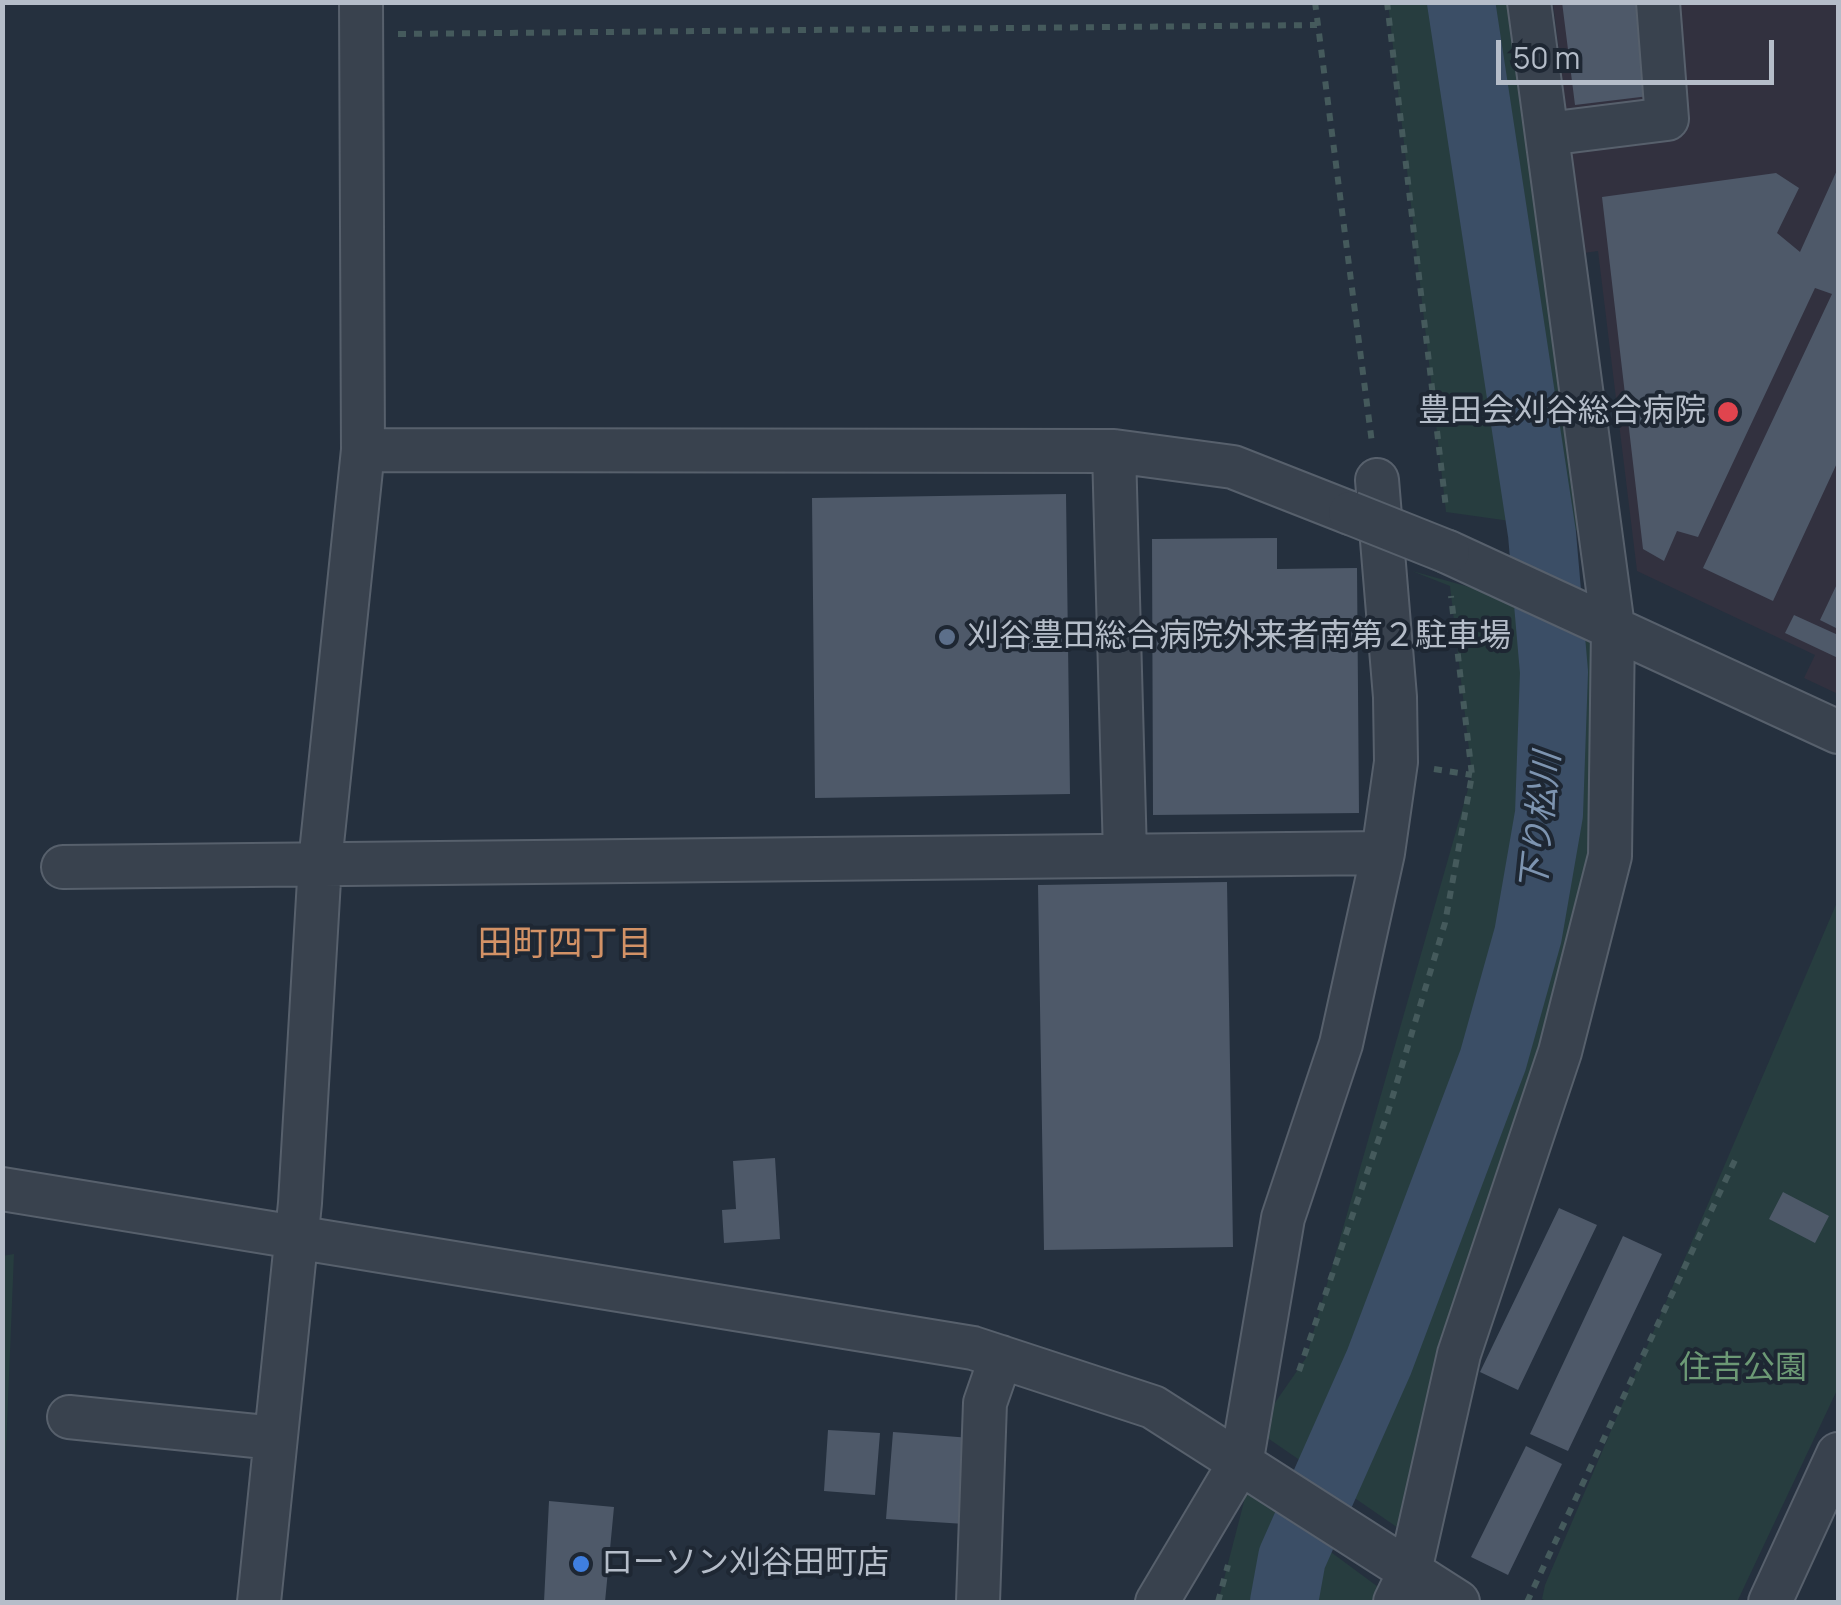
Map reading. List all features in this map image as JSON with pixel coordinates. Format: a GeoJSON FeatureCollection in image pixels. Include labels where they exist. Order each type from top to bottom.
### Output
{"type":"FeatureCollection","features":[{"type":"Feature","properties":{"kind":"street"},"geometry":{"type":"LineString","coordinates":[[1403,1587],[1460,1354],[1560,1052],[1610,856],[1602,621],[1548,134],[1529,2]]}},
{"type":"Feature","properties":{"kind":"street"},"geometry":{"type":"LineString","coordinates":[[1548,134],[1667,119],[1658,2]]}},
{"type":"Feature","properties":{"kind":"street"},"geometry":{"type":"LineString","coordinates":[[260,1602],[293,1237],[300,1203],[320,863],[363,450],[361,18]]}},
{"type":"Feature","properties":{"kind":"street"},"geometry":{"type":"LineString","coordinates":[[363,450],[1114,451],[1232,468],[1448,552],[1838,732]]}},
{"type":"Feature","properties":{"kind":"street"},"geometry":{"type":"LineString","coordinates":[[1114,451],[1124,855]]}},
{"type":"Feature","properties":{"kind":"street"},"geometry":{"type":"LineString","coordinates":[[1158,1602],[1247,1464],[1284,1218],[1341,1044],[1383,852],[1396,762],[1395,697],[1377,480]]}},
{"type":"Feature","properties":{"kind":"street"},"geometry":{"type":"LineString","coordinates":[[63,867],[1383,852]]}},
{"type":"Feature","properties":{"kind":"street"},"geometry":{"type":"LineString","coordinates":[[2,1189],[954,1345],[1001,1356],[1153,1406],[1247,1464],[1403,1587],[1458,1602]]}},
{"type":"Feature","properties":{"kind":"street"},"geometry":{"type":"LineString","coordinates":[[978,1602],[985,1403],[1001,1356]]}},
{"type":"Feature","properties":{"kind":"street"},"geometry":{"type":"LineString","coordinates":[[69,1417],[275,1438]]}},
{"type":"Feature","properties":{"kind":"street"},"geometry":{"type":"LineString","coordinates":[[1770,1602],[1838,1454]]}},
{"type":"Feature","properties":{"kind":"path"},"geometry":{"type":"LineString","coordinates":[[1315,2],[1377,480]]}},
{"type":"Feature","properties":{"kind":"path"},"geometry":{"type":"LineString","coordinates":[[1298,1374],[1388,1112],[1439,942],[1472,775],[1386,2]]}},
{"type":"Feature","properties":{"kind":"path"},"geometry":{"type":"LineString","coordinates":[[361,18],[1317,25]]}},
{"type":"Feature","properties":{"kind":"path"},"geometry":{"type":"LineString","coordinates":[[1526,1602],[1736,1158]]}},
{"type":"Feature","properties":{"kind":"path"},"geometry":{"type":"LineString","coordinates":[[1218,1602],[1233,1546]]}},
{"type":"Feature","properties":{"kind":"shaded area","name":"豊田会刈谷総合病院"},"geometry":{"type":"Polygon","coordinates":[[[1553,3],[1838,3],[1838,694],[1804,678],[1815,655],[1637,571],[1598,251],[1584,253],[1553,3]]]}},
{"type":"Feature","properties":{"kind":"green space"},"geometry":{"type":"Polygon","coordinates":[[[1388,3],[1546,3],[1603,534],[1446,512],[1388,3]]]}},
{"type":"Feature","properties":{"kind":"green space"},"geometry":{"type":"Polygon","coordinates":[[[1412,571],[1613,627],[1610,856],[1417,1541],[1256,1430],[1306,1358],[1472,775],[1450,586],[1412,571]]]}},
{"type":"Feature","properties":{"kind":"green space","name":"住吉公園"},"geometry":{"type":"Polygon","coordinates":[[[1838,900],[1838,1388],[1737,1602],[1548,1602],[1542,1599],[1545,1585],[1838,900]]]}},
{"type":"Feature","properties":{"kind":"green space"},"geometry":{"type":"Polygon","coordinates":[[[14,1254],[3,1522],[2,1256],[14,1254]]]}},
{"type":"Feature","properties":{"kind":"green space"},"geometry":{"type":"Polygon","coordinates":[[[1247,1490],[1393,1598],[1391,1602],[1218,1602],[1247,1490]]]}},
{"type":"Feature","properties":{"kind":"building"},"geometry":{"type":"Polygon","coordinates":[[[1562,2],[1638,2],[1649,96],[1575,105],[1562,2]]]}},
{"type":"Feature","properties":{"kind":"building"},"geometry":{"type":"Polygon","coordinates":[[[1838,168],[1838,461],[1773,601],[1703,568],[1832,294],[1815,288],[1698,537],[1677,531],[1664,561],[1643,549],[1602,197],[1776,173],[1799,188],[1777,233],[1800,252],[1838,168]]]}},
{"type":"Feature","properties":{"kind":"building"},"geometry":{"type":"Polygon","coordinates":[[[1066,494],[1070,794],[815,798],[812,498],[1066,494]]]}},
{"type":"Feature","properties":{"kind":"building"},"geometry":{"type":"Polygon","coordinates":[[[1277,538],[1277,569],[1357,568],[1359,813],[1153,815],[1152,539],[1277,538]]]}},
{"type":"Feature","properties":{"kind":"building"},"geometry":{"type":"Polygon","coordinates":[[[1838,582],[1838,629],[1820,620],[1838,582]]]}},
{"type":"Feature","properties":{"kind":"building"},"geometry":{"type":"Polygon","coordinates":[[[1794,615],[1838,635],[1838,658],[1785,633],[1794,615]]]}},
{"type":"Feature","properties":{"kind":"building"},"geometry":{"type":"Polygon","coordinates":[[[1227,882],[1233,1247],[1044,1250],[1038,885],[1227,882]]]}},
{"type":"Feature","properties":{"kind":"building"},"geometry":{"type":"Polygon","coordinates":[[[775,1158],[780,1239],[724,1243],[722,1210],[736,1209],[733,1161],[775,1158]]]}},
{"type":"Feature","properties":{"kind":"building"},"geometry":{"type":"Polygon","coordinates":[[[1783,1192],[1829,1216],[1815,1243],[1769,1219],[1783,1192]]]}},
{"type":"Feature","properties":{"kind":"building"},"geometry":{"type":"Polygon","coordinates":[[[1559,1208],[1597,1225],[1518,1390],[1480,1372],[1559,1208]]]}},
{"type":"Feature","properties":{"kind":"building"},"geometry":{"type":"Polygon","coordinates":[[[1623,1236],[1662,1254],[1568,1451],[1530,1434],[1623,1236]]]}},
{"type":"Feature","properties":{"kind":"building"},"geometry":{"type":"Polygon","coordinates":[[[828,1430],[880,1433],[875,1495],[824,1491],[828,1430]]]}},
{"type":"Feature","properties":{"kind":"building"},"geometry":{"type":"Polygon","coordinates":[[[893,1432],[971,1438],[965,1524],[886,1519],[893,1432]]]}},
{"type":"Feature","properties":{"kind":"building"},"geometry":{"type":"Polygon","coordinates":[[[1526,1446],[1562,1464],[1508,1575],[1471,1557],[1526,1446]]]}},
{"type":"Feature","properties":{"kind":"building"},"geometry":{"type":"Polygon","coordinates":[[[549,1501],[614,1507],[605,1602],[544,1602],[549,1501]]]}},
{"type":"Feature","properties":{"kind":"waterway","name":"下り松川"},"geometry":{"type":"LineString","coordinates":[[1284,1602],[1292,1558],[1379,1362],[1493,1060],[1528,935],[1549,814],[1554,672],[1542,534],[1461,2]]}},
{"type":"Feature","properties":{"kind":"place","name":"豊田会刈谷総合病院"},"geometry":{"type":"Point","coordinates":[1728,412]}},
{"type":"Feature","properties":{"kind":"place","name":"刈谷豊田総合病院外来者南第２駐車場"},"geometry":{"type":"Point","coordinates":[947,637]}},
{"type":"Feature","properties":{"kind":"place","name":"ローソン刈谷田町店"},"geometry":{"type":"Point","coordinates":[581,1564]}},
{"type":"Feature","properties":{"kind":"district","name":"田町四丁目"},"geometry":{"type":"Point","coordinates":[565,945]}}]}
